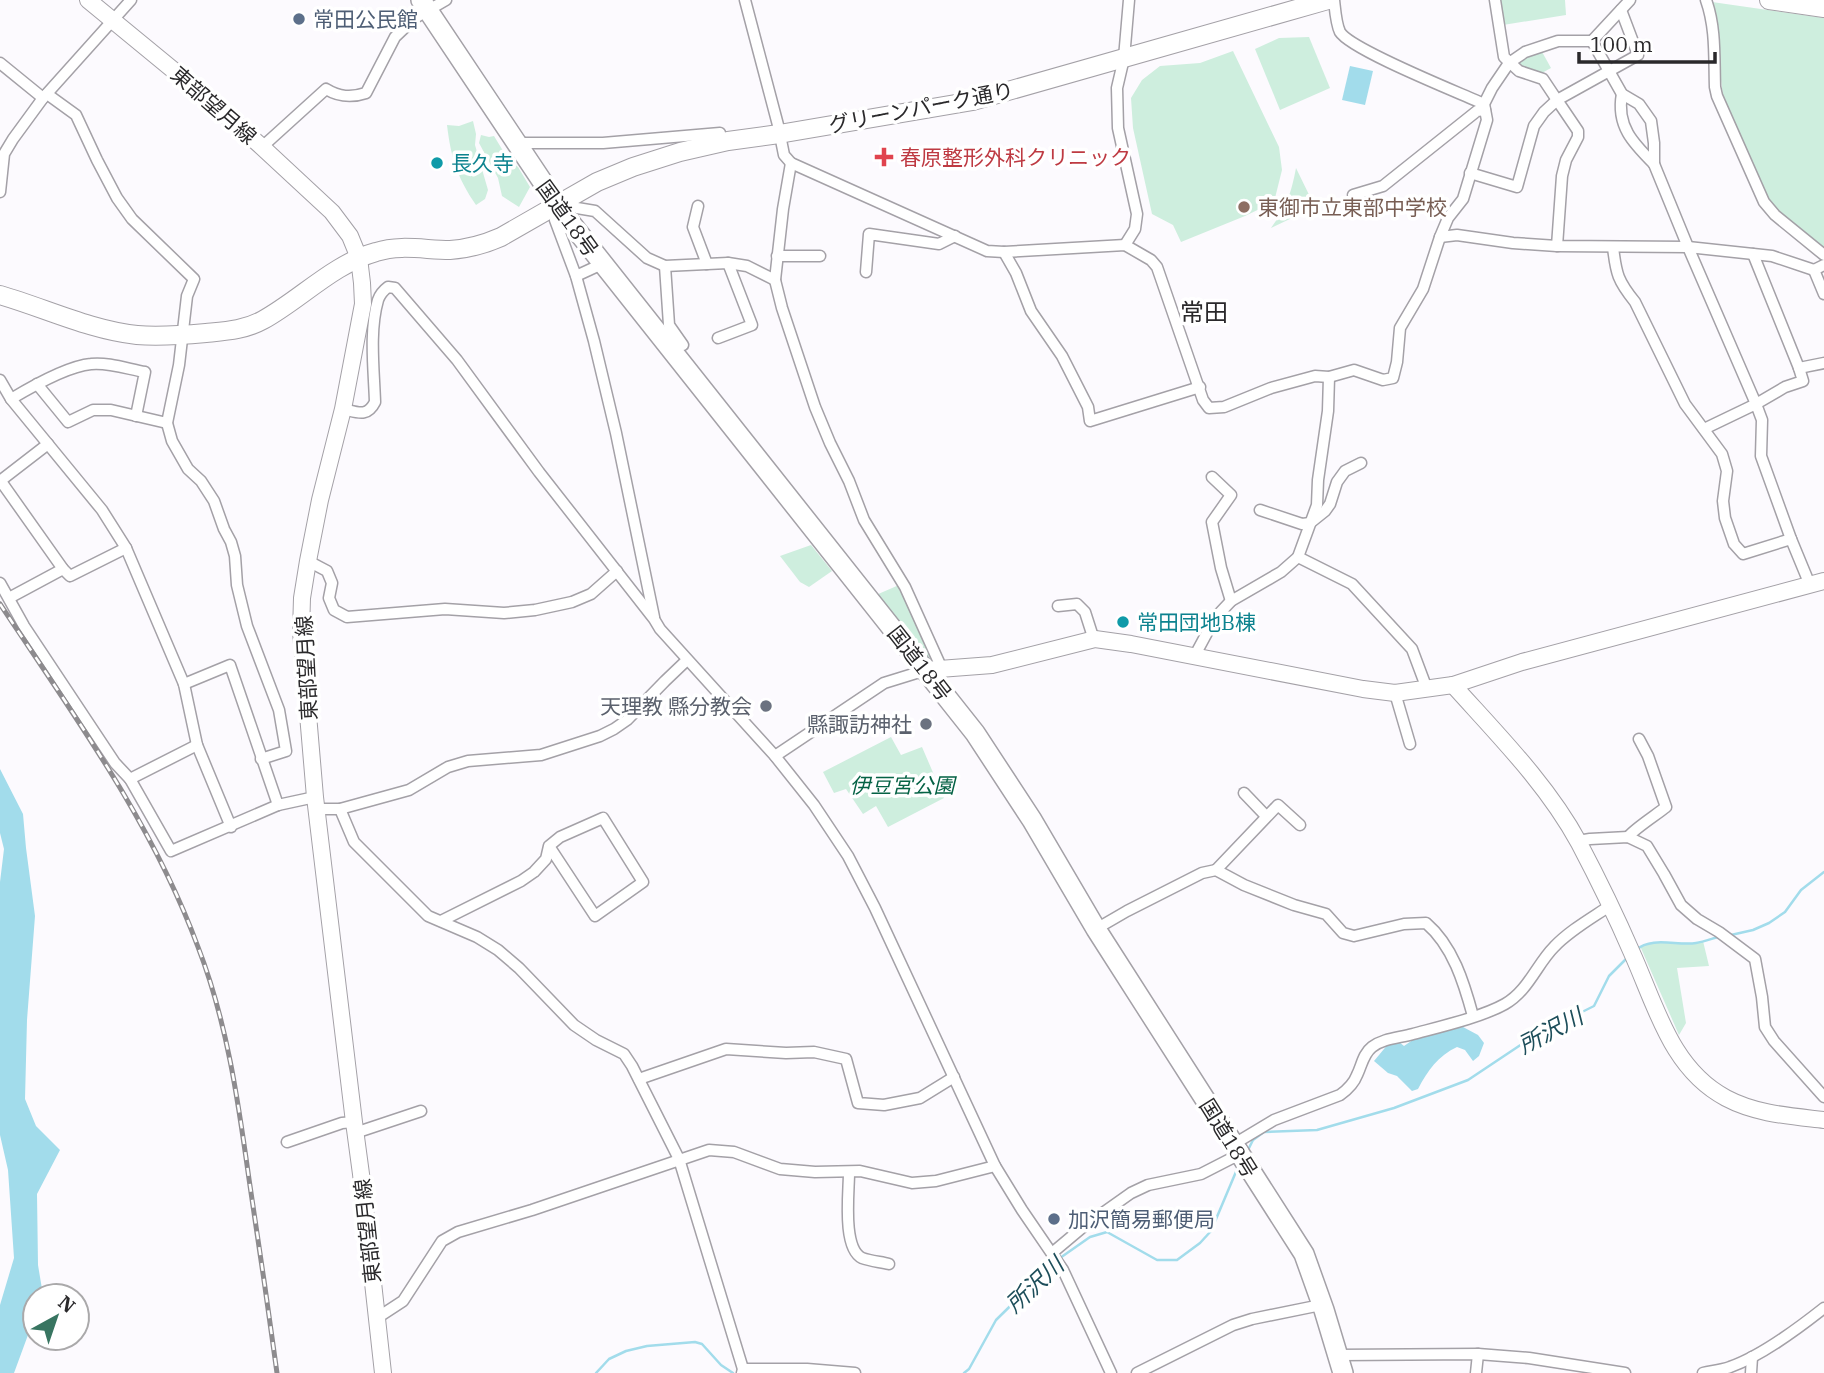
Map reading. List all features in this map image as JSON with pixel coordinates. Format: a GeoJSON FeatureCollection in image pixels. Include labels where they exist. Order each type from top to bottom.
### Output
{"type":"FeatureCollection","features":[{"type":"Feature","properties":{"kind":"highway","name":"国道18号"},"geometry":{"type":"LineString","coordinates":[[425,6],[516,143],[556,212],[602,264],[934,669],[1304,1254],[1341,1364]]}},
{"type":"Feature","properties":{"kind":"main road","name":"東部望月線"},"geometry":{"type":"LineString","coordinates":[[88,0],[206,97],[332,212],[350,236],[359,258],[363,304],[343,409],[308,561],[302,598],[301,632],[316,803],[383,1373]]}},
{"type":"Feature","properties":{"kind":"main road"},"geometry":{"type":"LineString","coordinates":[[1769,0],[1824,8]]}},
{"type":"Feature","properties":{"kind":"main road","name":"グリーンパーク通り"},"geometry":{"type":"LineString","coordinates":[[0,295],[117,331],[184,335],[237,329],[262,321],[359,258],[394,248],[447,250],[478,245],[501,237],[556,212],[615,174],[678,145],[721,143],[973,101],[1319,1]]}},
{"type":"Feature","properties":{"kind":"main road"},"geometry":{"type":"LineString","coordinates":[[934,669],[1016,660],[1094,640],[1131,644],[1395,693],[1452,685],[1522,662],[1817,583]]}},
{"type":"Feature","properties":{"kind":"main road"},"geometry":{"type":"LineString","coordinates":[[1452,685],[1534,778],[1578,841],[1611,905],[1679,1056],[1700,1079],[1723,1096],[1783,1116],[1824,1119]]}},
{"type":"Feature","properties":{"kind":"street"},"geometry":{"type":"LineString","coordinates":[[0,192],[4,154],[13,139],[45,96],[131,0]]}},
{"type":"Feature","properties":{"kind":"street"},"geometry":{"type":"LineString","coordinates":[[262,147],[326,89],[349,97],[366,93],[395,37],[425,6],[446,0]]}},
{"type":"Feature","properties":{"kind":"street"},"geometry":{"type":"LineString","coordinates":[[745,0],[784,155],[792,163],[987,251],[1004,253],[1125,245],[1151,260],[1157,267],[1203,400],[1209,408],[1224,407],[1282,385],[1315,376],[1329,377],[1354,370],[1383,380],[1393,378],[1401,328],[1423,289],[1448,218],[1463,199],[1487,120],[1485,107],[1492,88],[1509,63],[1525,52],[1558,41],[1592,41],[1630,0]]}},
{"type":"Feature","properties":{"kind":"street"},"geometry":{"type":"LineString","coordinates":[[1125,245],[1135,229],[1137,214],[1118,128],[1117,89],[1124,58],[1129,0]]}},
{"type":"Feature","properties":{"kind":"street"},"geometry":{"type":"LineString","coordinates":[[1334,0],[1340,31],[1347,38],[1373,54],[1485,107]]}},
{"type":"Feature","properties":{"kind":"street"},"geometry":{"type":"LineString","coordinates":[[1495,0],[1499,12],[1504,58],[1519,71],[1543,79],[1578,131],[1562,176],[1557,246]]}},
{"type":"Feature","properties":{"kind":"street"},"geometry":{"type":"LineString","coordinates":[[1706,0],[1714,30],[1717,96],[1764,202],[1775,215],[1824,255]]}},
{"type":"Feature","properties":{"kind":"street"},"geometry":{"type":"LineString","coordinates":[[1470,173],[1517,187],[1534,126],[1557,100],[1638,55],[1621,10]]}},
{"type":"Feature","properties":{"kind":"street"},"geometry":{"type":"LineString","coordinates":[[1592,41],[1622,94],[1639,104],[1651,121],[1654,164]]}},
{"type":"Feature","properties":{"kind":"street"},"geometry":{"type":"LineString","coordinates":[[0,63],[76,115],[117,198],[132,219],[194,279],[184,311],[184,335],[167,422],[172,441],[188,469],[201,481],[214,501],[231,542],[237,585],[247,626],[279,710],[286,751],[261,759]]}},
{"type":"Feature","properties":{"kind":"street"},"geometry":{"type":"LineString","coordinates":[[1622,94],[1619,108],[1625,130],[1654,164],[1756,404],[1762,420],[1761,456],[1791,539],[1817,583]]}},
{"type":"Feature","properties":{"kind":"street"},"geometry":{"type":"LineString","coordinates":[[1353,195],[1383,186],[1485,107]]}},
{"type":"Feature","properties":{"kind":"street"},"geometry":{"type":"LineString","coordinates":[[516,143],[678,145]]}},
{"type":"Feature","properties":{"kind":"street"},"geometry":{"type":"LineString","coordinates":[[775,756],[884,683],[934,669],[905,587],[864,520],[815,407],[775,280],[792,163]]}},
{"type":"Feature","properties":{"kind":"street"},"geometry":{"type":"LineString","coordinates":[[698,206],[693,227],[708,264]]}},
{"type":"Feature","properties":{"kind":"street"},"geometry":{"type":"LineString","coordinates":[[577,208],[595,211],[647,258],[665,267],[728,263],[747,267],[775,280]]}},
{"type":"Feature","properties":{"kind":"street"},"geometry":{"type":"LineString","coordinates":[[556,212],[594,341],[654,619]]}},
{"type":"Feature","properties":{"kind":"street"},"geometry":{"type":"LineString","coordinates":[[866,272],[869,234],[939,244],[955,236]]}},
{"type":"Feature","properties":{"kind":"street"},"geometry":{"type":"LineString","coordinates":[[1440,237],[1457,234],[1513,243],[1557,246],[1688,247],[1772,256],[1819,267],[1824,294]]}},
{"type":"Feature","properties":{"kind":"street"},"geometry":{"type":"LineString","coordinates":[[1612,247],[1616,274],[1623,288],[1634,302],[1685,404],[1722,454],[1727,471],[1723,501],[1725,518],[1734,544],[1743,554],[1791,539]]}},
{"type":"Feature","properties":{"kind":"street"},"geometry":{"type":"LineString","coordinates":[[1004,253],[1031,311],[1062,356],[1088,407],[1090,421],[1200,387]]}},
{"type":"Feature","properties":{"kind":"street"},"geometry":{"type":"LineString","coordinates":[[1704,429],[1803,380],[1753,254]]}},
{"type":"Feature","properties":{"kind":"street"},"geometry":{"type":"LineString","coordinates":[[778,256],[820,256]]}},
{"type":"Feature","properties":{"kind":"street"},"geometry":{"type":"LineString","coordinates":[[718,338],[752,325],[728,263]]}},
{"type":"Feature","properties":{"kind":"street"},"geometry":{"type":"LineString","coordinates":[[576,276],[602,264]]}},
{"type":"Feature","properties":{"kind":"street"},"geometry":{"type":"LineString","coordinates":[[665,267],[669,326],[683,345]]}},
{"type":"Feature","properties":{"kind":"street"},"geometry":{"type":"LineString","coordinates":[[343,409],[365,413],[371,410],[375,402],[373,335],[378,300],[386,288],[395,288],[457,360],[660,629],[775,756],[814,805],[848,856],[878,914],[995,1166],[1063,1270],[1111,1373]]}},
{"type":"Feature","properties":{"kind":"street"},"geometry":{"type":"LineString","coordinates":[[1799,368],[1824,363]]}},
{"type":"Feature","properties":{"kind":"street"},"geometry":{"type":"LineString","coordinates":[[11,399],[37,384],[91,364],[145,372],[136,415]]}},
{"type":"Feature","properties":{"kind":"street"},"geometry":{"type":"LineString","coordinates":[[1194,657],[1215,618],[1231,601],[1280,572],[1298,557],[1317,505],[1328,411],[1329,377]]}},
{"type":"Feature","properties":{"kind":"street"},"geometry":{"type":"LineString","coordinates":[[0,380],[11,399],[102,510],[126,548],[184,684],[197,745],[231,827]]}},
{"type":"Feature","properties":{"kind":"street"},"geometry":{"type":"LineString","coordinates":[[37,384],[68,422],[93,410],[111,410],[167,422]]}},
{"type":"Feature","properties":{"kind":"street"},"geometry":{"type":"LineString","coordinates":[[48,444],[0,480],[63,569],[70,576],[126,548]]}},
{"type":"Feature","properties":{"kind":"street"},"geometry":{"type":"LineString","coordinates":[[1259,510],[1302,524],[1310,523],[1330,504],[1337,482],[1345,471],[1361,463]]}},
{"type":"Feature","properties":{"kind":"street"},"geometry":{"type":"LineString","coordinates":[[1212,478],[1231,495],[1212,522],[1231,601]]}},
{"type":"Feature","properties":{"kind":"street"},"geometry":{"type":"LineString","coordinates":[[1298,557],[1352,584],[1412,649],[1427,689]]}},
{"type":"Feature","properties":{"kind":"street"},"geometry":{"type":"LineString","coordinates":[[308,561],[327,572],[332,583],[329,598],[334,610],[347,617],[444,609],[504,613],[536,610],[572,602],[591,594],[617,571]]}},
{"type":"Feature","properties":{"kind":"street"},"geometry":{"type":"LineString","coordinates":[[9,598],[63,569]]}},
{"type":"Feature","properties":{"kind":"street"},"geometry":{"type":"LineString","coordinates":[[0,583],[24,626],[115,763],[130,779],[171,851],[278,805],[316,803],[340,809],[409,790],[448,767],[468,761],[541,755],[600,736],[627,720],[687,660]]}},
{"type":"Feature","properties":{"kind":"street"},"geometry":{"type":"LineString","coordinates":[[1058,606],[1077,604],[1085,612],[1094,640]]}},
{"type":"Feature","properties":{"kind":"street"},"geometry":{"type":"LineString","coordinates":[[184,684],[230,665],[278,805]]}},
{"type":"Feature","properties":{"kind":"street"},"geometry":{"type":"LineString","coordinates":[[1395,693],[1410,744]]}},
{"type":"Feature","properties":{"kind":"street"},"geometry":{"type":"LineString","coordinates":[[1628,837],[1666,807],[1639,739]]}},
{"type":"Feature","properties":{"kind":"street"},"geometry":{"type":"LineString","coordinates":[[130,779],[197,745]]}},
{"type":"Feature","properties":{"kind":"street"},"geometry":{"type":"LineString","coordinates":[[1244,793],[1266,816]]}},
{"type":"Feature","properties":{"kind":"street"},"geometry":{"type":"LineString","coordinates":[[1096,929],[1202,873],[1216,870],[1278,805],[1300,825]]}},
{"type":"Feature","properties":{"kind":"street"},"geometry":{"type":"LineString","coordinates":[[340,809],[354,842],[428,916],[477,937],[498,950],[574,1025],[624,1054],[679,1159],[742,1371],[807,1369],[855,1373]]}},
{"type":"Feature","properties":{"kind":"street"},"geometry":{"type":"LineString","coordinates":[[441,921],[521,881],[546,859],[550,846],[560,836],[603,818],[643,882],[595,916],[550,846]]}},
{"type":"Feature","properties":{"kind":"street"},"geometry":{"type":"LineString","coordinates":[[1578,841],[1628,837],[1647,846],[1681,905],[1755,959],[1765,1027],[1774,1041],[1824,1097]]}},
{"type":"Feature","properties":{"kind":"street"},"geometry":{"type":"LineString","coordinates":[[1216,870],[1244,885],[1294,905],[1326,914],[1343,933],[1354,936],[1404,924],[1426,923],[1437,932],[1448,950],[1465,988],[1473,1016]]}},
{"type":"Feature","properties":{"kind":"street"},"geometry":{"type":"LineString","coordinates":[[1052,1253],[1131,1193],[1148,1185],[1200,1174],[1274,1120],[1340,1095],[1357,1077],[1370,1048],[1384,1040],[1473,1016],[1505,1003],[1518,994],[1554,947],[1611,905]]}},
{"type":"Feature","properties":{"kind":"street"},"geometry":{"type":"LineString","coordinates":[[639,1079],[726,1049],[814,1052],[846,1059],[858,1103],[884,1105],[920,1098],[954,1077]]}},
{"type":"Feature","properties":{"kind":"street"},"geometry":{"type":"LineString","coordinates":[[288,1143],[342,1123],[354,1127],[421,1111]]}},
{"type":"Feature","properties":{"kind":"street"},"geometry":{"type":"LineString","coordinates":[[376,1318],[403,1301],[443,1241],[458,1233],[709,1150],[734,1152],[780,1169],[849,1173],[860,1171],[912,1182],[936,1181],[995,1166]]}},
{"type":"Feature","properties":{"kind":"street"},"geometry":{"type":"LineString","coordinates":[[849,1173],[850,1242],[861,1258],[889,1264]]}},
{"type":"Feature","properties":{"kind":"street"},"geometry":{"type":"LineString","coordinates":[[1137,1373],[1233,1325],[1316,1306],[1324,1310]]}},
{"type":"Feature","properties":{"kind":"street"},"geometry":{"type":"LineString","coordinates":[[1703,1373],[1728,1370],[1813,1318],[1824,1308]]}},
{"type":"Feature","properties":{"kind":"street"},"geometry":{"type":"LineString","coordinates":[[1341,1364],[1478,1354],[1625,1373]]}},
{"type":"Feature","properties":{"kind":"street"},"geometry":{"type":"LineString","coordinates":[[1476,1373],[1478,1354]]}},
{"type":"Feature","properties":{"kind":"street"},"geometry":{"type":"LineString","coordinates":[[1751,1373],[1752,1357]]}},
{"type":"Feature","properties":{"kind":"green space"},"geometry":{"type":"Polygon","coordinates":[[[1497,0],[1565,0],[1566,15],[1503,25],[1497,0]]]}},
{"type":"Feature","properties":{"kind":"green space"},"geometry":{"type":"Polygon","coordinates":[[[1712,2],[1824,18],[1824,249],[1781,214],[1767,198],[1724,99],[1718,26],[1712,2]]]}},
{"type":"Feature","properties":{"kind":"green space"},"geometry":{"type":"Polygon","coordinates":[[[1309,37],[1330,88],[1280,110],[1255,49],[1279,38],[1309,37]]]}},
{"type":"Feature","properties":{"kind":"green space"},"geometry":{"type":"Polygon","coordinates":[[[1541,50],[1551,68],[1540,74],[1520,68],[1517,61],[1541,50]]]}},
{"type":"Feature","properties":{"kind":"green space"},"geometry":{"type":"Polygon","coordinates":[[[1233,51],[1279,147],[1282,170],[1274,202],[1181,242],[1173,225],[1152,214],[1133,128],[1131,98],[1142,80],[1160,66],[1200,63],[1233,51]]]}},
{"type":"Feature","properties":{"kind":"green space"},"geometry":{"type":"Polygon","coordinates":[[[473,121],[475,145],[488,190],[485,199],[476,205],[456,167],[447,125],[459,126],[473,121]]]}},
{"type":"Feature","properties":{"kind":"green space"},"geometry":{"type":"Polygon","coordinates":[[[481,135],[494,136],[530,187],[519,207],[502,196],[498,178],[479,143],[481,135]]]}},
{"type":"Feature","properties":{"kind":"green space"},"geometry":{"type":"Polygon","coordinates":[[[1296,168],[1315,207],[1271,228],[1288,200],[1296,168]]]}},
{"type":"Feature","properties":{"kind":"green space"},"geometry":{"type":"Polygon","coordinates":[[[811,545],[832,571],[809,587],[800,582],[780,556],[811,545]]]}},
{"type":"Feature","properties":{"kind":"green space"},"geometry":{"type":"Polygon","coordinates":[[[899,585],[935,662],[929,660],[876,595],[899,585]]]}},
{"type":"Feature","properties":{"kind":"green space","name":"伊豆宮公園"},"geometry":{"type":"Polygon","coordinates":[[[891,737],[901,755],[922,747],[944,798],[888,827],[876,806],[863,814],[846,789],[834,793],[823,772],[891,737]]]}},
{"type":"Feature","properties":{"kind":"green space"},"geometry":{"type":"Polygon","coordinates":[[[1703,941],[1709,966],[1677,968],[1686,1023],[1679,1035],[1640,946],[1661,942],[1703,941]]]}},
{"type":"Feature","properties":{"kind":"water"},"geometry":{"type":"Polygon","coordinates":[[[1350,66],[1373,71],[1365,105],[1342,100],[1350,66]]]}},
{"type":"Feature","properties":{"kind":"water"},"geometry":{"type":"Polygon","coordinates":[[[0,769],[23,814],[35,916],[27,1020],[25,1099],[36,1126],[60,1150],[37,1194],[41,1282],[21,1282],[22,1352],[14,1373],[0,1373],[0,1305],[14,1258],[8,1170],[0,1135],[0,882],[4,849],[0,833],[0,769]]]}},
{"type":"Feature","properties":{"kind":"water"},"geometry":{"type":"Polygon","coordinates":[[[1463,1027],[1478,1035],[1484,1043],[1479,1056],[1473,1061],[1465,1050],[1457,1047],[1434,1064],[1418,1089],[1412,1091],[1397,1076],[1388,1073],[1374,1061],[1389,1043],[1399,1042],[1404,1046],[1420,1035],[1463,1027]]]}},
{"type":"Feature","properties":{"kind":"waterway","name":"所沢川"},"geometry":{"type":"LineString","coordinates":[[1731,935],[1769,923],[1785,912],[1801,890],[1824,872]]}},
{"type":"Feature","properties":{"kind":"waterway","name":"所沢川"},"geometry":{"type":"LineString","coordinates":[[1636,950],[1649,943],[1689,944],[1718,937]]}},
{"type":"Feature","properties":{"kind":"waterway","name":"所沢川"},"geometry":{"type":"LineString","coordinates":[[1248,1150],[1253,1140],[1264,1132],[1317,1130],[1394,1108],[1468,1080],[1522,1044],[1594,1006],[1609,976],[1629,956]]}},
{"type":"Feature","properties":{"kind":"waterway","name":"所沢川"},"geometry":{"type":"LineString","coordinates":[[1060,1258],[1090,1237],[1107,1232],[1157,1260],[1177,1260],[1211,1231],[1238,1167]]}},
{"type":"Feature","properties":{"kind":"waterway","name":"所沢川"},"geometry":{"type":"LineString","coordinates":[[964,1373],[969,1369],[996,1320],[1055,1262]]}},
{"type":"Feature","properties":{"kind":"waterway","name":"所沢川"},"geometry":{"type":"LineString","coordinates":[[596,1373],[609,1359],[626,1351],[647,1346],[695,1342],[702,1344],[721,1365],[733,1373]]}},
{"type":"Feature","properties":{"kind":"railway"},"geometry":{"type":"LineString","coordinates":[[0,604],[83,728],[134,813],[158,856],[198,947],[217,1004],[236,1091],[277,1373]]}},
{"type":"Feature","properties":{"kind":"place","name":"常田公民館"},"geometry":{"type":"Point","coordinates":[299,19]}},
{"type":"Feature","properties":{"kind":"place","name":"春原整形外科クリニック"},"geometry":{"type":"Point","coordinates":[884,157]}},
{"type":"Feature","properties":{"kind":"place","name":"長久寺"},"geometry":{"type":"Point","coordinates":[437,163]}},
{"type":"Feature","properties":{"kind":"place","name":"東御市立東部中学校"},"geometry":{"type":"Point","coordinates":[1244,207]}},
{"type":"Feature","properties":{"kind":"place","name":"常田団地B棟"},"geometry":{"type":"Point","coordinates":[1123,622]}},
{"type":"Feature","properties":{"kind":"place","name":"天理教 縣分教会"},"geometry":{"type":"Point","coordinates":[766,706]}},
{"type":"Feature","properties":{"kind":"place","name":"縣諏訪神社"},"geometry":{"type":"Point","coordinates":[926,724]}},
{"type":"Feature","properties":{"kind":"place","name":"加沢簡易郵便局"},"geometry":{"type":"Point","coordinates":[1054,1219]}},
{"type":"Feature","properties":{"kind":"district","name":"常田"},"geometry":{"type":"Point","coordinates":[1204,312]}}]}
